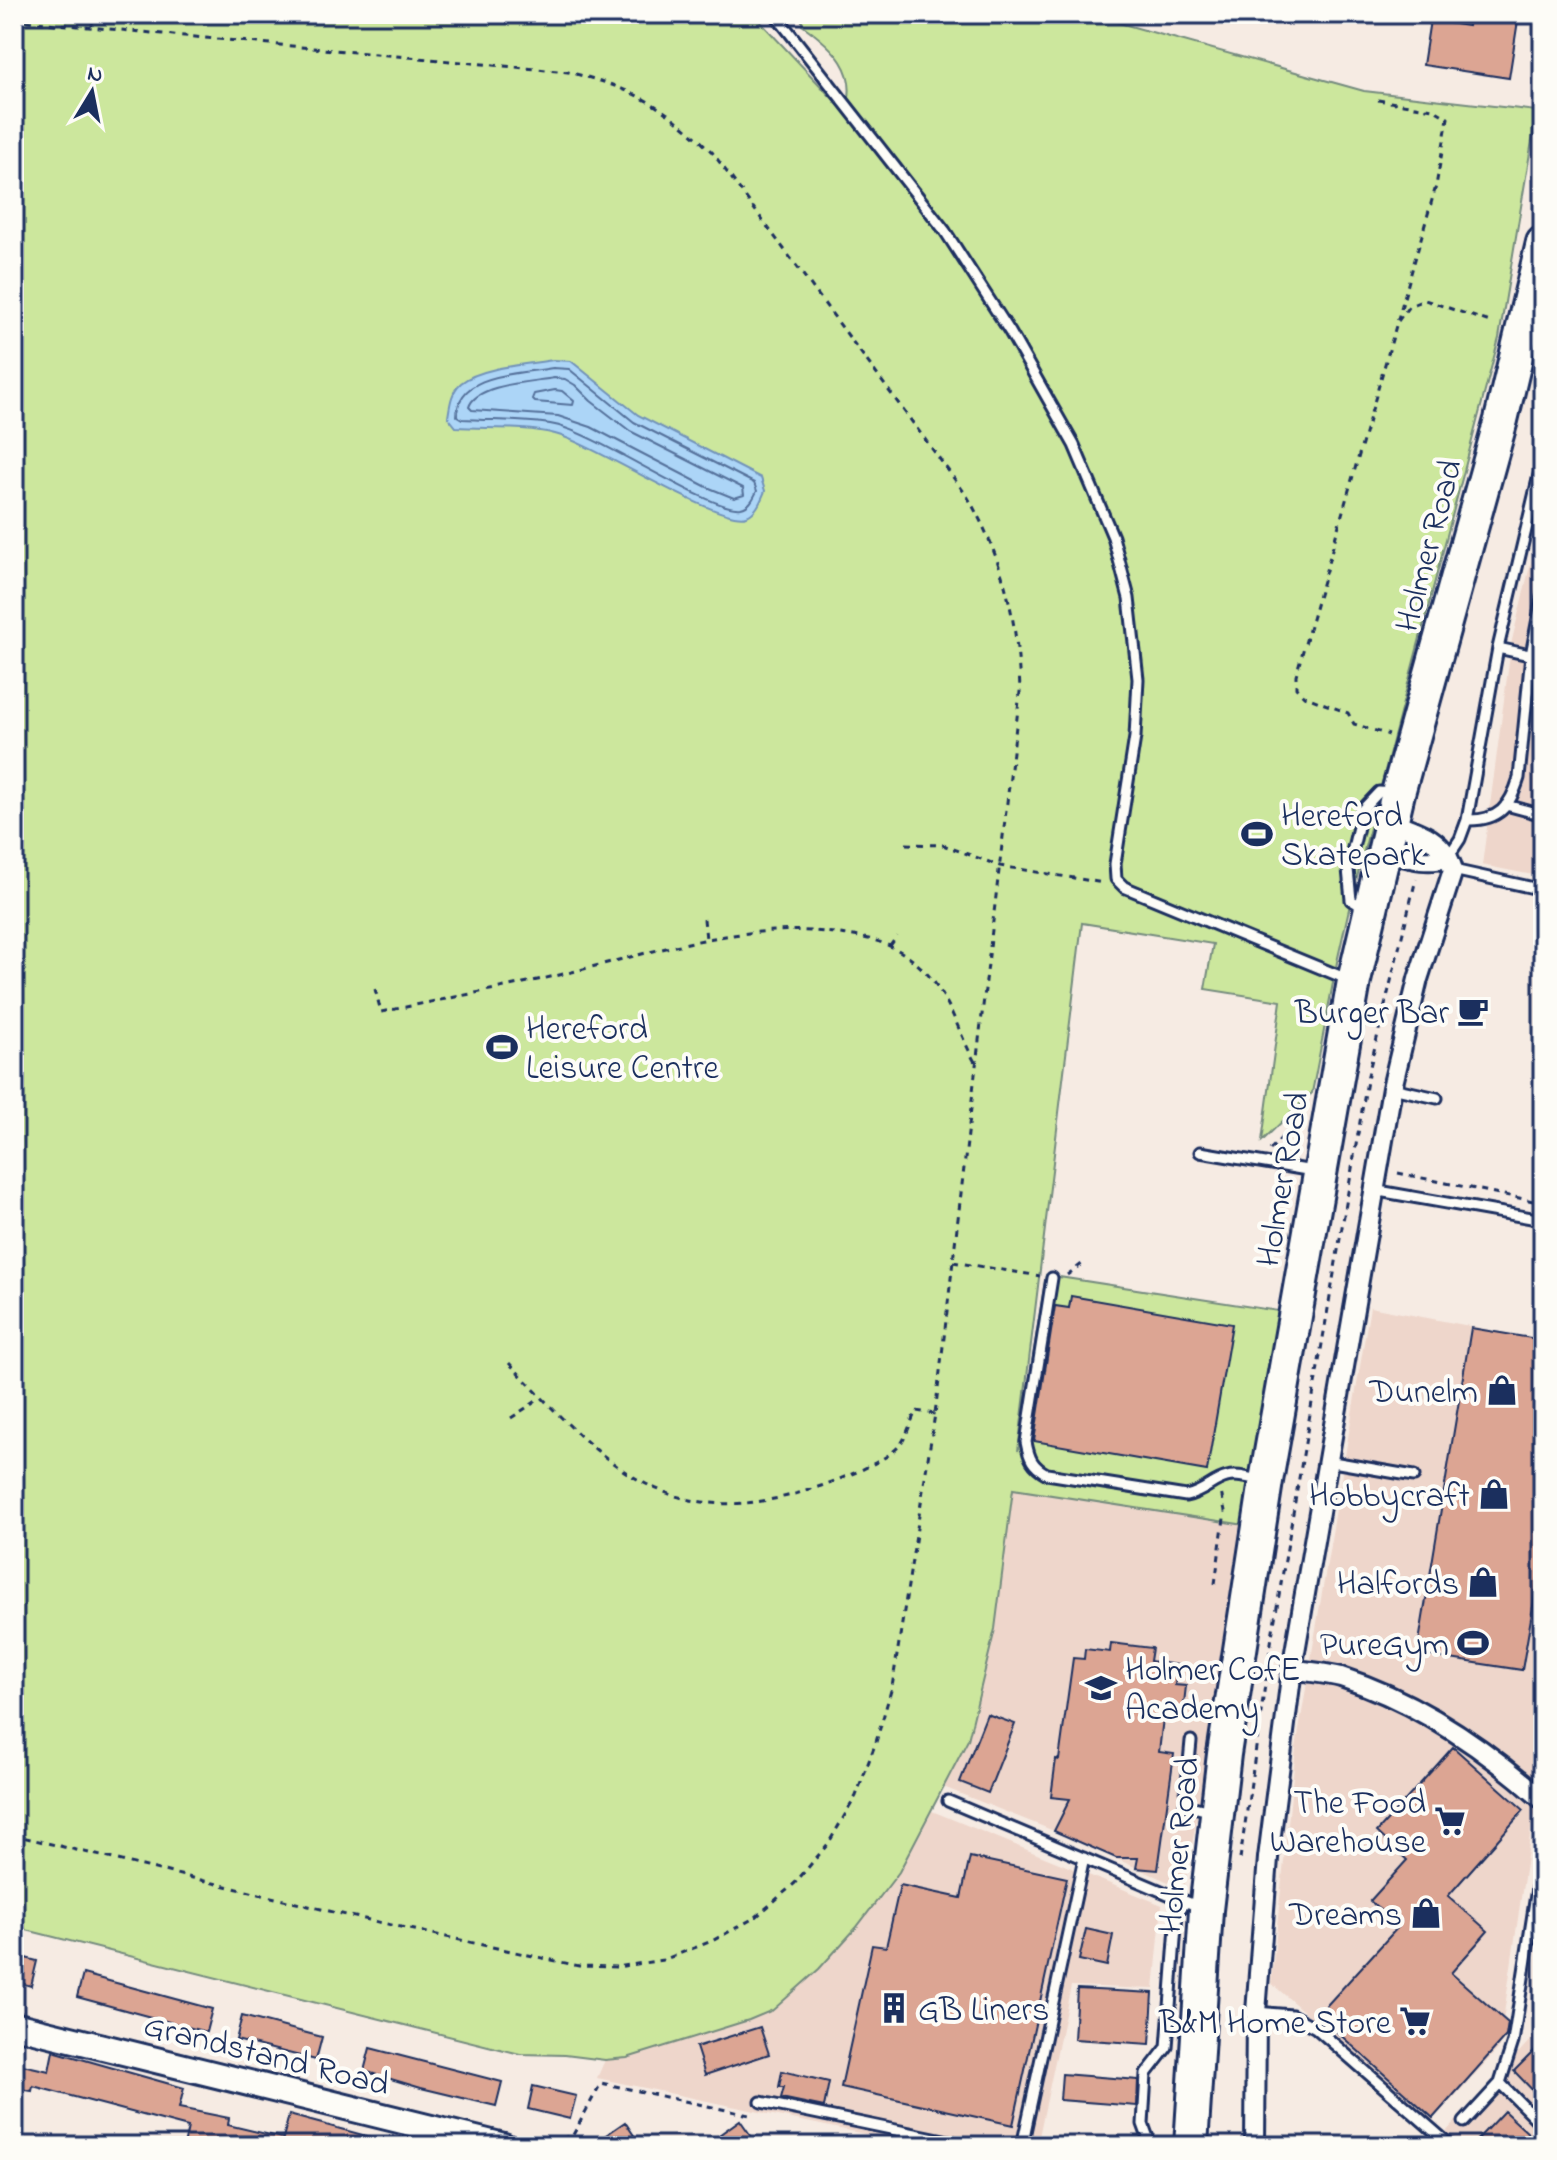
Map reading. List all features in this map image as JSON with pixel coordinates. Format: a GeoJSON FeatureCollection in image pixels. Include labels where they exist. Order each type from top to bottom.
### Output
{"type":"FeatureCollection","features":[{"type":"Feature","properties":{"kind":"highway","name":"Holmer Road"},"geometry":{"type":"LineString","coordinates":[[1191,2146],[1196,1906],[1217,1812],[1266,1481],[1354,981],[1391,822],[1501,420],[1543,243]]}},
{"type":"Feature","properties":{"kind":"street"},"geometry":{"type":"LineString","coordinates":[[1391,822],[1431,838],[1451,864]]}},
{"type":"Feature","properties":{"kind":"street"},"geometry":{"type":"LineString","coordinates":[[1391,822],[1420,861],[1451,864]]}},
{"type":"Feature","properties":{"kind":"street"},"geometry":{"type":"LineString","coordinates":[[1255,2146],[1256,2012],[1268,1858],[1292,1669],[1376,1169],[1418,979],[1451,864]]}},
{"type":"Feature","properties":{"kind":"street"},"geometry":{"type":"LineString","coordinates":[[1292,1669],[1340,1677],[1398,1702],[1473,1744],[1542,1797]]}},
{"type":"Feature","properties":{"kind":"street","name":"Grandstand Road"},"geometry":{"type":"LineString","coordinates":[[14,2025],[504,2146]]}},
{"type":"Feature","properties":{"kind":"lane"},"geometry":{"type":"LineString","coordinates":[[775,14],[945,231],[1010,332],[1074,445],[1113,537],[1129,598],[1138,679],[1135,737],[1115,864],[1116,879],[1124,887],[1354,981]]}},
{"type":"Feature","properties":{"kind":"lane"},"geometry":{"type":"LineString","coordinates":[[1542,463],[1498,648],[1467,820],[1451,864],[1543,890]]}},
{"type":"Feature","properties":{"kind":"lane"},"geometry":{"type":"LineString","coordinates":[[1467,820],[1485,821],[1495,816],[1514,793],[1519,778],[1531,655],[1543,592]]}},
{"type":"Feature","properties":{"kind":"lane"},"geometry":{"type":"LineString","coordinates":[[1498,648],[1543,658]]}},
{"type":"Feature","properties":{"kind":"lane"},"geometry":{"type":"LineString","coordinates":[[1370,911],[1351,900],[1348,869],[1362,810],[1379,792],[1391,822]]}},
{"type":"Feature","properties":{"kind":"lane"},"geometry":{"type":"LineString","coordinates":[[1506,805],[1543,815]]}},
{"type":"Feature","properties":{"kind":"lane"},"geometry":{"type":"LineString","coordinates":[[1392,1088],[1437,1098]]}},
{"type":"Feature","properties":{"kind":"lane"},"geometry":{"type":"LineString","coordinates":[[1200,1152],[1321,1172]]}},
{"type":"Feature","properties":{"kind":"lane"},"geometry":{"type":"LineString","coordinates":[[1373,1190],[1543,1220]]}},
{"type":"Feature","properties":{"kind":"lane"},"geometry":{"type":"LineString","coordinates":[[1052,1278],[1026,1442],[1029,1457],[1036,1468],[1047,1474],[1186,1496],[1202,1492],[1229,1476],[1266,1481]]}},
{"type":"Feature","properties":{"kind":"lane"},"geometry":{"type":"LineString","coordinates":[[1327,1461],[1414,1476]]}},
{"type":"Feature","properties":{"kind":"lane"},"geometry":{"type":"LineString","coordinates":[[1191,1741],[1185,1805],[1217,1812]]}},
{"type":"Feature","properties":{"kind":"lane"},"geometry":{"type":"LineString","coordinates":[[948,1801],[1196,1906]]}},
{"type":"Feature","properties":{"kind":"lane"},"geometry":{"type":"LineString","coordinates":[[1464,2122],[1500,2083],[1513,2042],[1543,1850]]}},
{"type":"Feature","properties":{"kind":"lane"},"geometry":{"type":"LineString","coordinates":[[1022,2146],[1084,1858]]}},
{"type":"Feature","properties":{"kind":"lane"},"geometry":{"type":"LineString","coordinates":[[1151,2146],[1143,2124],[1146,2074],[1167,2047],[1177,1913],[1196,1906]]}},
{"type":"Feature","properties":{"kind":"lane"},"geometry":{"type":"LineString","coordinates":[[1256,2012],[1292,2015],[1316,2028],[1451,2146]]}},
{"type":"Feature","properties":{"kind":"lane"},"geometry":{"type":"LineString","coordinates":[[1500,2083],[1543,2126]]}},
{"type":"Feature","properties":{"kind":"lane"},"geometry":{"type":"LineString","coordinates":[[761,2102],[973,2146]]}},
{"type":"Feature","properties":{"kind":"path"},"geometry":{"type":"LineString","coordinates":[[92,28],[93,14]]}},
{"type":"Feature","properties":{"kind":"path"},"geometry":{"type":"LineString","coordinates":[[14,20],[568,72],[641,96],[681,122],[712,152],[938,456],[984,525],[1000,563],[1019,648],[1020,692],[935,1414],[892,1687],[856,1796],[828,1844],[795,1883],[756,1917],[712,1941],[663,1960],[617,1967],[579,1966],[361,1919],[14,1835]]}},
{"type":"Feature","properties":{"kind":"path"},"geometry":{"type":"LineString","coordinates":[[1378,100],[1433,109],[1448,118],[1436,186],[1296,675],[1296,688],[1304,696],[1348,713],[1354,724],[1412,742]]}},
{"type":"Feature","properties":{"kind":"path"},"geometry":{"type":"LineString","coordinates":[[1396,324],[1409,306],[1425,300],[1493,323]]}},
{"type":"Feature","properties":{"kind":"path"},"geometry":{"type":"LineString","coordinates":[[906,844],[952,848],[1000,866],[1124,887]]}},
{"type":"Feature","properties":{"kind":"path"},"geometry":{"type":"LineString","coordinates":[[704,919],[706,940]]}},
{"type":"Feature","properties":{"kind":"path"},"geometry":{"type":"LineString","coordinates":[[375,989],[381,1012],[544,979],[706,940],[786,931],[833,933],[875,940],[904,954],[938,985],[976,1064]]}},
{"type":"Feature","properties":{"kind":"path"},"geometry":{"type":"LineString","coordinates":[[889,947],[897,936]]}},
{"type":"Feature","properties":{"kind":"path"},"geometry":{"type":"LineString","coordinates":[[1260,1162],[1308,1109]]}},
{"type":"Feature","properties":{"kind":"path"},"geometry":{"type":"LineString","coordinates":[[1376,1169],[1543,1203]]}},
{"type":"Feature","properties":{"kind":"path"},"geometry":{"type":"LineString","coordinates":[[953,1262],[1052,1278],[1068,1275],[1086,1261]]}},
{"type":"Feature","properties":{"kind":"path"},"geometry":{"type":"LineString","coordinates":[[509,1363],[606,1461],[643,1483],[681,1499],[721,1506],[763,1502],[860,1472],[900,1445],[916,1411],[935,1414]]}},
{"type":"Feature","properties":{"kind":"path"},"geometry":{"type":"LineString","coordinates":[[511,1418],[542,1398]]}},
{"type":"Feature","properties":{"kind":"path"},"geometry":{"type":"LineString","coordinates":[[1215,1584],[1225,1511],[1216,1482]]}},
{"type":"Feature","properties":{"kind":"path"},"geometry":{"type":"LineString","coordinates":[[539,2146],[573,2135],[601,2083],[756,2116]]}},
{"type":"Feature","properties":{"kind":"shaded area"},"geometry":{"type":"Polygon","coordinates":[[[1543,513],[1543,877],[1482,865],[1512,640],[1543,513]]]}},
{"type":"Feature","properties":{"kind":"shaded area"},"geometry":{"type":"Polygon","coordinates":[[[1370,1307],[1543,1340],[1543,1818],[1533,1816],[1499,2048],[1431,2122],[1271,1983],[1296,1748],[1370,1307]]]}},
{"type":"Feature","properties":{"kind":"shaded area","name":"Holmer CofE Academy"},"geometry":{"type":"Polygon","coordinates":[[[1013,1489],[1245,1525],[1230,1636],[1184,1889],[1054,1831],[941,1786],[968,1740],[995,1629],[1013,1489]]]}},
{"type":"Feature","properties":{"kind":"shaded area"},"geometry":{"type":"Polygon","coordinates":[[[932,1811],[1162,1905],[1154,1989],[1071,1986],[1037,2146],[922,2146],[597,2078],[605,2060],[627,2058],[773,2010],[819,1969],[856,1928],[899,1872],[932,1811]]]}},
{"type":"Feature","properties":{"kind":"shaded area"},"geometry":{"type":"Polygon","coordinates":[[[1543,2026],[1543,2146],[1433,2146],[1543,2026]]]}},
{"type":"Feature","properties":{"kind":"green space","name":"Hereford Leisure Centre"},"geometry":{"type":"Polygon","coordinates":[[[14,14],[753,14],[845,112],[849,98],[847,73],[824,42],[802,25],[802,14],[1087,14],[1364,91],[1537,111],[1499,338],[1351,900],[1312,1093],[1262,1141],[1281,1001],[1205,989],[1213,944],[1082,923],[1018,1451],[1046,1275],[1278,1311],[1245,1525],[1013,1489],[995,1629],[968,1740],[899,1872],[856,1928],[819,1969],[773,2010],[749,2020],[627,2058],[605,2060],[520,2054],[14,1927],[14,14]]]}},
{"type":"Feature","properties":{"kind":"water"},"geometry":{"type":"Polygon","coordinates":[[[553,360],[571,361],[638,415],[761,478],[765,491],[756,509],[747,516],[733,516],[711,509],[598,452],[555,434],[519,429],[456,427],[448,417],[455,390],[469,378],[505,367],[553,360]]]}},
{"type":"Feature","properties":{"kind":"building"},"geometry":{"type":"Polygon","coordinates":[[[1470,14],[1519,14],[1509,78],[1423,65],[1430,20],[1468,26],[1470,14]]]}},
{"type":"Feature","properties":{"kind":"building"},"geometry":{"type":"Polygon","coordinates":[[[1071,1296],[1232,1324],[1207,1471],[1034,1441],[1055,1306],[1069,1308],[1071,1296]]]}},
{"type":"Feature","properties":{"kind":"building"},"geometry":{"type":"Polygon","coordinates":[[[1471,1328],[1543,1340],[1543,1549],[1522,1670],[1417,1654],[1471,1328]]]}},
{"type":"Feature","properties":{"kind":"building"},"geometry":{"type":"Polygon","coordinates":[[[1111,1643],[1152,1648],[1150,1661],[1178,1665],[1175,1685],[1186,1686],[1183,1712],[1164,1710],[1159,1752],[1174,1754],[1158,1870],[1136,1868],[1138,1858],[1116,1858],[1054,1831],[1070,1799],[1051,1797],[1073,1658],[1084,1659],[1085,1649],[1110,1652],[1111,1643]]]}},
{"type":"Feature","properties":{"kind":"building"},"geometry":{"type":"Polygon","coordinates":[[[987,1714],[1015,1724],[988,1793],[960,1782],[987,1714]]]}},
{"type":"Feature","properties":{"kind":"building"},"geometry":{"type":"Polygon","coordinates":[[[1453,1747],[1524,1810],[1448,1896],[1488,1931],[1451,1973],[1508,2023],[1506,2036],[1433,2118],[1318,2015],[1399,1926],[1370,1901],[1407,1860],[1377,1832],[1453,1747]]]}},
{"type":"Feature","properties":{"kind":"building"},"geometry":{"type":"Polygon","coordinates":[[[970,1857],[1067,1878],[1013,2125],[841,2087],[872,1945],[886,1947],[900,1885],[961,1898],[970,1857]]]}},
{"type":"Feature","properties":{"kind":"building"},"geometry":{"type":"Polygon","coordinates":[[[1086,1929],[1113,1935],[1107,1966],[1079,1960],[1086,1929]]]}},
{"type":"Feature","properties":{"kind":"building"},"geometry":{"type":"Polygon","coordinates":[[[14,1955],[37,1961],[31,1986],[14,1981],[14,1955]]]}},
{"type":"Feature","properties":{"kind":"building"},"geometry":{"type":"Polygon","coordinates":[[[83,1974],[212,2009],[206,2032],[77,1997],[83,1974]]]}},
{"type":"Feature","properties":{"kind":"building"},"geometry":{"type":"Polygon","coordinates":[[[1077,1989],[1153,1993],[1150,2044],[1074,2039],[1077,1989]]]}},
{"type":"Feature","properties":{"kind":"building"},"geometry":{"type":"Polygon","coordinates":[[[242,2016],[322,2037],[316,2060],[236,2040],[242,2016]]]}},
{"type":"Feature","properties":{"kind":"building"},"geometry":{"type":"Polygon","coordinates":[[[760,2027],[769,2054],[705,2075],[696,2047],[760,2027]]]}},
{"type":"Feature","properties":{"kind":"building"},"geometry":{"type":"Polygon","coordinates":[[[1543,2042],[1543,2101],[1514,2071],[1543,2042]]]}},
{"type":"Feature","properties":{"kind":"building"},"geometry":{"type":"Polygon","coordinates":[[[370,2048],[502,2082],[496,2106],[364,2071],[370,2048]]]}},
{"type":"Feature","properties":{"kind":"building"},"geometry":{"type":"Polygon","coordinates":[[[53,2051],[184,2088],[179,2108],[229,2118],[228,2125],[283,2138],[289,2115],[385,2141],[385,2146],[184,2146],[188,2127],[33,2086],[32,2091],[14,2088],[14,2063],[49,2071],[53,2051]]]}},
{"type":"Feature","properties":{"kind":"building"},"geometry":{"type":"Polygon","coordinates":[[[782,2071],[829,2082],[824,2107],[781,2098],[784,2087],[779,2087],[782,2071]]]}},
{"type":"Feature","properties":{"kind":"building"},"geometry":{"type":"Polygon","coordinates":[[[1062,2074],[1138,2080],[1137,2106],[1060,2100],[1062,2074]]]}},
{"type":"Feature","properties":{"kind":"building"},"geometry":{"type":"Polygon","coordinates":[[[533,2086],[576,2096],[570,2119],[528,2109],[533,2086]]]}},
{"type":"Feature","properties":{"kind":"building"},"geometry":{"type":"Polygon","coordinates":[[[1504,2111],[1542,2146],[1471,2146],[1504,2111]]]}},
{"type":"Feature","properties":{"kind":"building"},"geometry":{"type":"Polygon","coordinates":[[[740,2120],[758,2146],[727,2146],[719,2135],[740,2120]]]}},
{"type":"Feature","properties":{"kind":"building"},"geometry":{"type":"Polygon","coordinates":[[[625,2122],[641,2146],[590,2146],[625,2122]]]}},
{"type":"Feature","properties":{"kind":"place","name":"Hereford Skatepark"},"geometry":{"type":"Point","coordinates":[1257,834]}},
{"type":"Feature","properties":{"kind":"place","name":"Burger Bar"},"geometry":{"type":"Point","coordinates":[1473,1011]}},
{"type":"Feature","properties":{"kind":"place","name":"Hereford Leisure Centre"},"geometry":{"type":"Point","coordinates":[502,1047]}},
{"type":"Feature","properties":{"kind":"place","name":"Dunelm"},"geometry":{"type":"Point","coordinates":[1502,1390]}},
{"type":"Feature","properties":{"kind":"place","name":"Hobbycraft"},"geometry":{"type":"Point","coordinates":[1494,1494]}},
{"type":"Feature","properties":{"kind":"place","name":"Halfords"},"geometry":{"type":"Point","coordinates":[1483,1582]}},
{"type":"Feature","properties":{"kind":"place","name":"PureGym"},"geometry":{"type":"Point","coordinates":[1473,1643]}},
{"type":"Feature","properties":{"kind":"place","name":"Holmer CofE Academy"},"geometry":{"type":"Point","coordinates":[1101,1688]}},
{"type":"Feature","properties":{"kind":"place","name":"The Food Warehouse"},"geometry":{"type":"Point","coordinates":[1450,1821]}},
{"type":"Feature","properties":{"kind":"place","name":"Dreams"},"geometry":{"type":"Point","coordinates":[1426,1913]}},
{"type":"Feature","properties":{"kind":"place","name":"GB Liners"},"geometry":{"type":"Point","coordinates":[894,2008]}},
{"type":"Feature","properties":{"kind":"place","name":"B&M Home Store"},"geometry":{"type":"Point","coordinates":[1415,2021]}}]}
